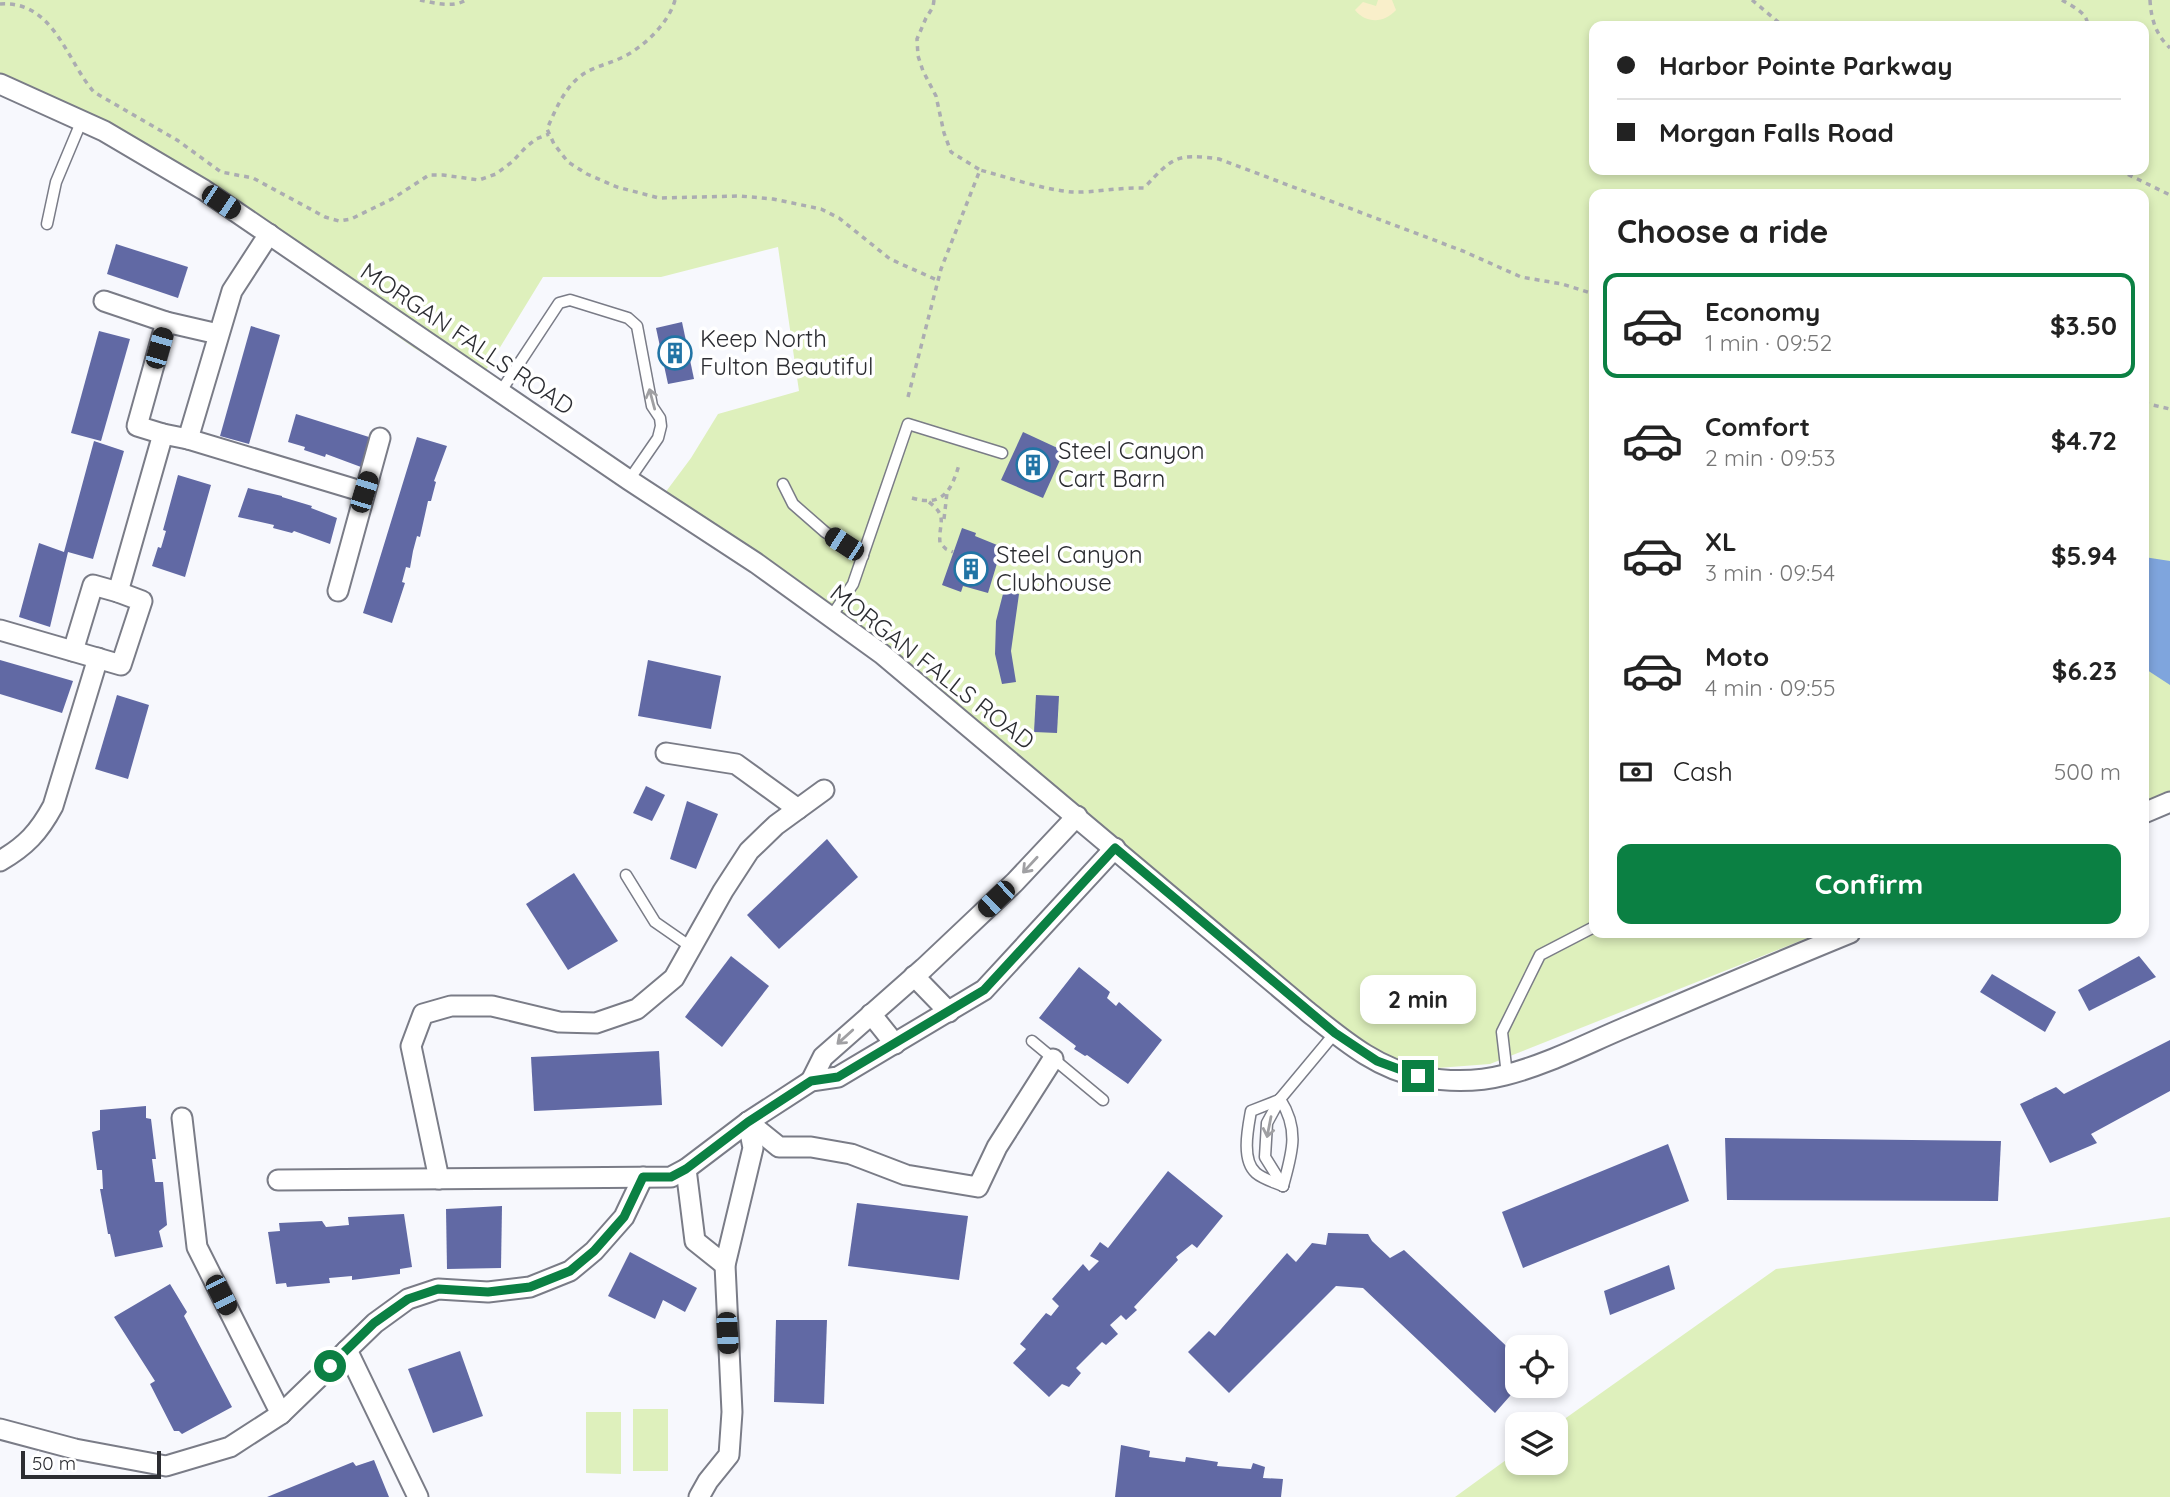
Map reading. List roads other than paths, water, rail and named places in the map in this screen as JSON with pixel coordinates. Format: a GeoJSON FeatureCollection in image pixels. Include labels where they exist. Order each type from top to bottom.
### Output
{"type":"FeatureCollection","features":[{"type":"Feature","properties":{"kind":"street","name":"MORGAN FALLS ROAD"},"geometry":{"type":"LineString","coordinates":[[0,84],[104,131],[204,190],[629,480],[756,563],[882,654],[1335,1033],[1391,1068],[1418,1076],[1449,1080],[1480,1080],[1507,1075],[1563,1054],[1831,938]]}},
{"type":"Feature","properties":{"kind":"street"},"geometry":{"type":"LineString","coordinates":[[188,439],[232,291],[269,234]]}},
{"type":"Feature","properties":{"kind":"street"},"geometry":{"type":"LineString","coordinates":[[104,301],[166,322],[218,334]]}},
{"type":"Feature","properties":{"kind":"street"},"geometry":{"type":"LineString","coordinates":[[166,322],[137,426],[364,492]]}},
{"type":"Feature","properties":{"kind":"street"},"geometry":{"type":"LineString","coordinates":[[118,592],[163,434]]}},
{"type":"Feature","properties":{"kind":"street"},"geometry":{"type":"LineString","coordinates":[[338,591],[380,439]]}},
{"type":"Feature","properties":{"kind":"street"},"geometry":{"type":"LineString","coordinates":[[0,630],[121,665],[142,600],[93,584],[73,651]]}},
{"type":"Feature","properties":{"kind":"street"},"geometry":{"type":"LineString","coordinates":[[0,861],[41,829],[53,806],[97,658]]}},
{"type":"Feature","properties":{"kind":"street"},"geometry":{"type":"LineString","coordinates":[[666,753],[736,764],[798,809]]}},
{"type":"Feature","properties":{"kind":"street"},"geometry":{"type":"LineString","coordinates":[[439,1179],[411,1046],[423,1014],[451,1006],[492,1006],[559,1022],[596,1023],[638,1009],[674,978],[749,850],[775,825],[824,790]]}},
{"type":"Feature","properties":{"kind":"street"},"geometry":{"type":"LineString","coordinates":[[2149,811],[2170,802]]}},
{"type":"Feature","properties":{"kind":"street"},"geometry":{"type":"LineString","coordinates":[[811,1081],[823,1057],[1015,882],[1076,816]]}},
{"type":"Feature","properties":{"kind":"street"},"geometry":{"type":"LineString","coordinates":[[278,1180],[671,1177],[811,1081],[838,1077],[984,990],[1115,848]]}},
{"type":"Feature","properties":{"kind":"street"},"geometry":{"type":"LineString","coordinates":[[914,976],[949,1012]]}},
{"type":"Feature","properties":{"kind":"street"},"geometry":{"type":"LineString","coordinates":[[871,1014],[895,1044]]}},
{"type":"Feature","properties":{"kind":"street"},"geometry":{"type":"LineString","coordinates":[[748,1122],[779,1147],[811,1147],[851,1154],[906,1175],[978,1187],[997,1147],[1053,1059]]}},
{"type":"Feature","properties":{"kind":"street"},"geometry":{"type":"LineString","coordinates":[[182,1118],[197,1247],[281,1414]]}},
{"type":"Feature","properties":{"kind":"street"},"geometry":{"type":"LineString","coordinates":[[699,1497],[729,1455],[732,1412],[725,1265],[753,1148],[748,1122]]}},
{"type":"Feature","properties":{"kind":"street"},"geometry":{"type":"LineString","coordinates":[[686,1169],[695,1241],[725,1265]]}},
{"type":"Feature","properties":{"kind":"street"},"geometry":{"type":"LineString","coordinates":[[0,1429],[75,1449],[166,1466],[230,1447],[281,1414],[374,1323],[408,1299],[438,1289],[488,1292],[530,1287],[570,1271],[594,1251],[624,1217],[643,1177]]}},
{"type":"Feature","properties":{"kind":"street"},"geometry":{"type":"LineString","coordinates":[[347,1350],[418,1497]]}},
{"type":"Feature","properties":{"kind":"lane"},"geometry":{"type":"LineString","coordinates":[[47,224],[56,182],[82,121]]}},
{"type":"Feature","properties":{"kind":"lane"},"geometry":{"type":"LineString","coordinates":[[501,391],[559,303],[570,300],[628,318],[637,327],[652,406],[660,418],[661,426],[658,438],[629,480]]}},
{"type":"Feature","properties":{"kind":"lane"},"geometry":{"type":"LineString","coordinates":[[831,617],[853,584],[908,424],[1002,453]]}},
{"type":"Feature","properties":{"kind":"lane"},"geometry":{"type":"LineString","coordinates":[[783,484],[793,504],[825,532],[863,556]]}},
{"type":"Feature","properties":{"kind":"lane"},"geometry":{"type":"LineString","coordinates":[[626,875],[656,922],[691,947]]}},
{"type":"Feature","properties":{"kind":"lane"},"geometry":{"type":"LineString","coordinates":[[1507,1075],[1502,1032],[1541,955],[1589,930]]}},
{"type":"Feature","properties":{"kind":"lane"},"geometry":{"type":"LineString","coordinates":[[1283,1186],[1265,1157],[1267,1123],[1280,1099],[1335,1033]]}},
{"type":"Feature","properties":{"kind":"lane"},"geometry":{"type":"LineString","coordinates":[[1032,1041],[1103,1100]]}},
{"type":"Feature","properties":{"kind":"lane"},"geometry":{"type":"LineString","coordinates":[[1280,1099],[1290,1115],[1293,1150],[1283,1186]]}},
{"type":"Feature","properties":{"kind":"lane"},"geometry":{"type":"LineString","coordinates":[[1280,1099],[1251,1111],[1246,1140],[1251,1167],[1257,1174],[1283,1186]]}},
{"type":"Feature","properties":{"kind":"water"},"geometry":{"type":"Polygon","coordinates":[[[2149,558],[2170,561],[2170,685],[2149,671],[2149,558]]]}},
{"type":"Feature","properties":{"kind":"place","name":"Keep North Fulton Beautiful"},"geometry":{"type":"Point","coordinates":[675,353]}},
{"type":"Feature","properties":{"kind":"place","name":"Steel Canyon Cart Barn"},"geometry":{"type":"Point","coordinates":[1033,465]}},
{"type":"Feature","properties":{"kind":"place","name":"Steel Canyon Clubhouse"},"geometry":{"type":"Point","coordinates":[971,569]}}]}
